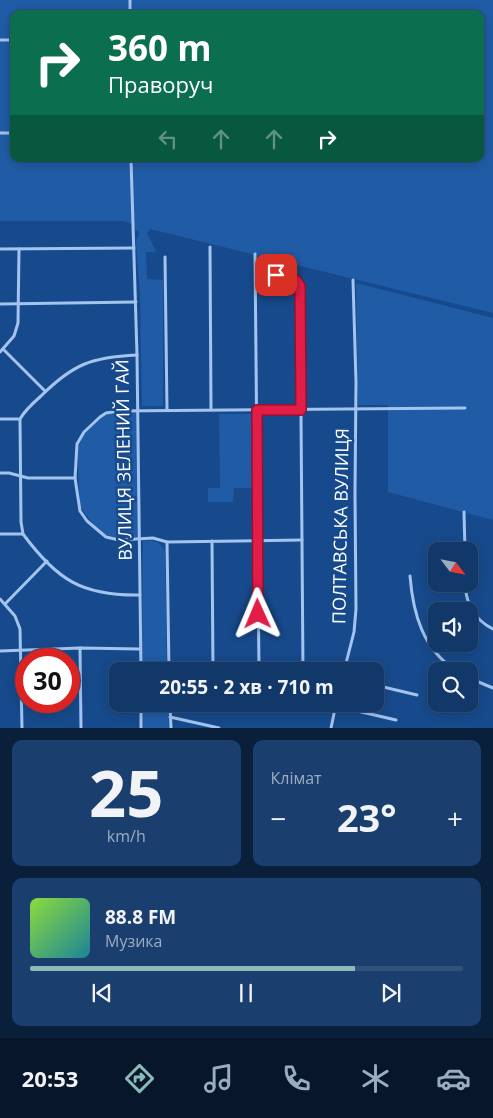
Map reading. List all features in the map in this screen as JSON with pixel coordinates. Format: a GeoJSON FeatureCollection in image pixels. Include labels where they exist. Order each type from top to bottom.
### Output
{"type":"FeatureCollection","features":[{"type":"Feature","properties":{"kind":"street","name":"ВУЛИЦЯ ЗЕЛЕНИЙ ГАЙ"},"geometry":{"type":"LineString","coordinates":[[130,162],[136,302],[140,662]]}},
{"type":"Feature","properties":{"kind":"street"},"geometry":{"type":"LineString","coordinates":[[210,247],[211,410]]}},
{"type":"Feature","properties":{"kind":"street"},"geometry":{"type":"LineString","coordinates":[[0,249],[134,248]]}},
{"type":"Feature","properties":{"kind":"street"},"geometry":{"type":"LineString","coordinates":[[19,249],[18,323],[10,341],[2,350],[45,391]]}},
{"type":"Feature","properties":{"kind":"street"},"geometry":{"type":"LineString","coordinates":[[255,254],[258,662]]}},
{"type":"Feature","properties":{"kind":"street"},"geometry":{"type":"LineString","coordinates":[[165,257],[167,410]]}},
{"type":"Feature","properties":{"kind":"street"},"geometry":{"type":"LineString","coordinates":[[276,275],[296,280],[300,286],[303,662]]}},
{"type":"Feature","properties":{"kind":"street","name":"ПОЛТАВСЬКА ВУЛИЦЯ"},"geometry":{"type":"LineString","coordinates":[[346,662],[354,632],[356,609],[356,409],[353,280]]}},
{"type":"Feature","properties":{"kind":"street"},"geometry":{"type":"LineString","coordinates":[[0,304],[136,302]]}},
{"type":"Feature","properties":{"kind":"street"},"geometry":{"type":"LineString","coordinates":[[137,355],[104,358],[85,363],[66,373],[26,410],[20,419],[21,522],[23,534],[47,561],[73,583],[91,591],[112,595],[140,595]]}},
{"type":"Feature","properties":{"kind":"street","name":"ПОЛТАВСЬКА ВУЛИЦЯ"},"geometry":{"type":"LineString","coordinates":[[302,540],[167,542],[153,538],[138,540],[106,537],[94,528],[80,511],[75,478],[75,450],[80,436],[100,416],[106,413],[137,410],[465,408]]}},
{"type":"Feature","properties":{"kind":"street"},"geometry":{"type":"LineString","coordinates":[[0,419],[20,419]]}},
{"type":"Feature","properties":{"kind":"street"},"geometry":{"type":"LineString","coordinates":[[0,473],[9,473],[28,478],[75,478]]}},
{"type":"Feature","properties":{"kind":"street"},"geometry":{"type":"LineString","coordinates":[[464,512],[464,542]]}},
{"type":"Feature","properties":{"kind":"street"},"geometry":{"type":"LineString","coordinates":[[0,534],[23,534]]}},
{"type":"Feature","properties":{"kind":"street"},"geometry":{"type":"LineString","coordinates":[[212,541],[213,662]]}},
{"type":"Feature","properties":{"kind":"street"},"geometry":{"type":"LineString","coordinates":[[167,542],[169,662]]}},
{"type":"Feature","properties":{"kind":"street"},"geometry":{"type":"LineString","coordinates":[[6,604],[47,561]]}},
{"type":"Feature","properties":{"kind":"street"},"geometry":{"type":"LineString","coordinates":[[410,576],[414,611],[421,630],[434,651],[447,662]]}},
{"type":"Feature","properties":{"kind":"street"},"geometry":{"type":"LineString","coordinates":[[466,592],[476,617],[493,629]]}},
{"type":"Feature","properties":{"kind":"street"},"geometry":{"type":"LineString","coordinates":[[0,598],[19,623],[20,648]]}},
{"type":"Feature","properties":{"kind":"street"},"geometry":{"type":"LineString","coordinates":[[81,728],[80,648],[140,649]]}},
{"type":"Feature","properties":{"kind":"street"},"geometry":{"type":"LineString","coordinates":[[0,650],[15,650]]}},
{"type":"Feature","properties":{"kind":"street"},"geometry":{"type":"LineString","coordinates":[[478,682],[493,688]]}},
{"type":"Feature","properties":{"kind":"street"},"geometry":{"type":"LineString","coordinates":[[384,687],[416,695]]}},
{"type":"Feature","properties":{"kind":"street"},"geometry":{"type":"LineString","coordinates":[[141,712],[141,728]]}},
{"type":"Feature","properties":{"kind":"street"},"geometry":{"type":"LineString","coordinates":[[170,712],[171,728]]}},
{"type":"Feature","properties":{"kind":"street"},"geometry":{"type":"LineString","coordinates":[[331,728],[334,712]]}},
{"type":"Feature","properties":{"kind":"street"},"geometry":{"type":"LineString","coordinates":[[364,712],[396,720]]}},
{"type":"Feature","properties":{"kind":"street"},"geometry":{"type":"LineString","coordinates":[[22,713],[22,728]]}},
{"type":"Feature","properties":{"kind":"street"},"geometry":{"type":"LineString","coordinates":[[170,717],[219,728]]}},
{"type":"Feature","properties":{"kind":"shaded area"},"geometry":{"type":"Polygon","coordinates":[[[0,0],[493,0],[493,313],[150,229],[147,233],[156,252],[146,252],[147,279],[163,280],[163,406],[142,406],[140,293],[136,240],[139,232],[135,229],[134,225],[123,221],[0,221],[0,0]]]}},
{"type":"Feature","properties":{"kind":"shaded area"},"geometry":{"type":"Polygon","coordinates":[[[356,283],[493,318],[493,520],[388,492],[388,405],[358,405],[356,283]]]}},
{"type":"Feature","properties":{"kind":"shaded area"},"geometry":{"type":"Polygon","coordinates":[[[137,410],[138,540],[114,539],[94,525],[80,505],[77,451],[83,435],[101,418],[110,413],[137,410]]]}},
{"type":"Feature","properties":{"kind":"shaded area"},"geometry":{"type":"Polygon","coordinates":[[[219,414],[252,414],[253,488],[234,488],[233,502],[208,502],[208,488],[220,488],[219,414]]]}},
{"type":"Feature","properties":{"kind":"shaded area"},"geometry":{"type":"Polygon","coordinates":[[[143,541],[150,541],[161,545],[165,551],[167,662],[142,662],[143,541]]]}},
{"type":"Feature","properties":{"kind":"shaded area"},"geometry":{"type":"Polygon","coordinates":[[[143,712],[168,712],[169,728],[143,728],[143,712]]]}},
{"type":"Feature","properties":{"kind":"route"},"geometry":{"type":"LineString","coordinates":[[258,614],[257,410],[301,410],[300,286],[296,280],[276,275]]}}]}
